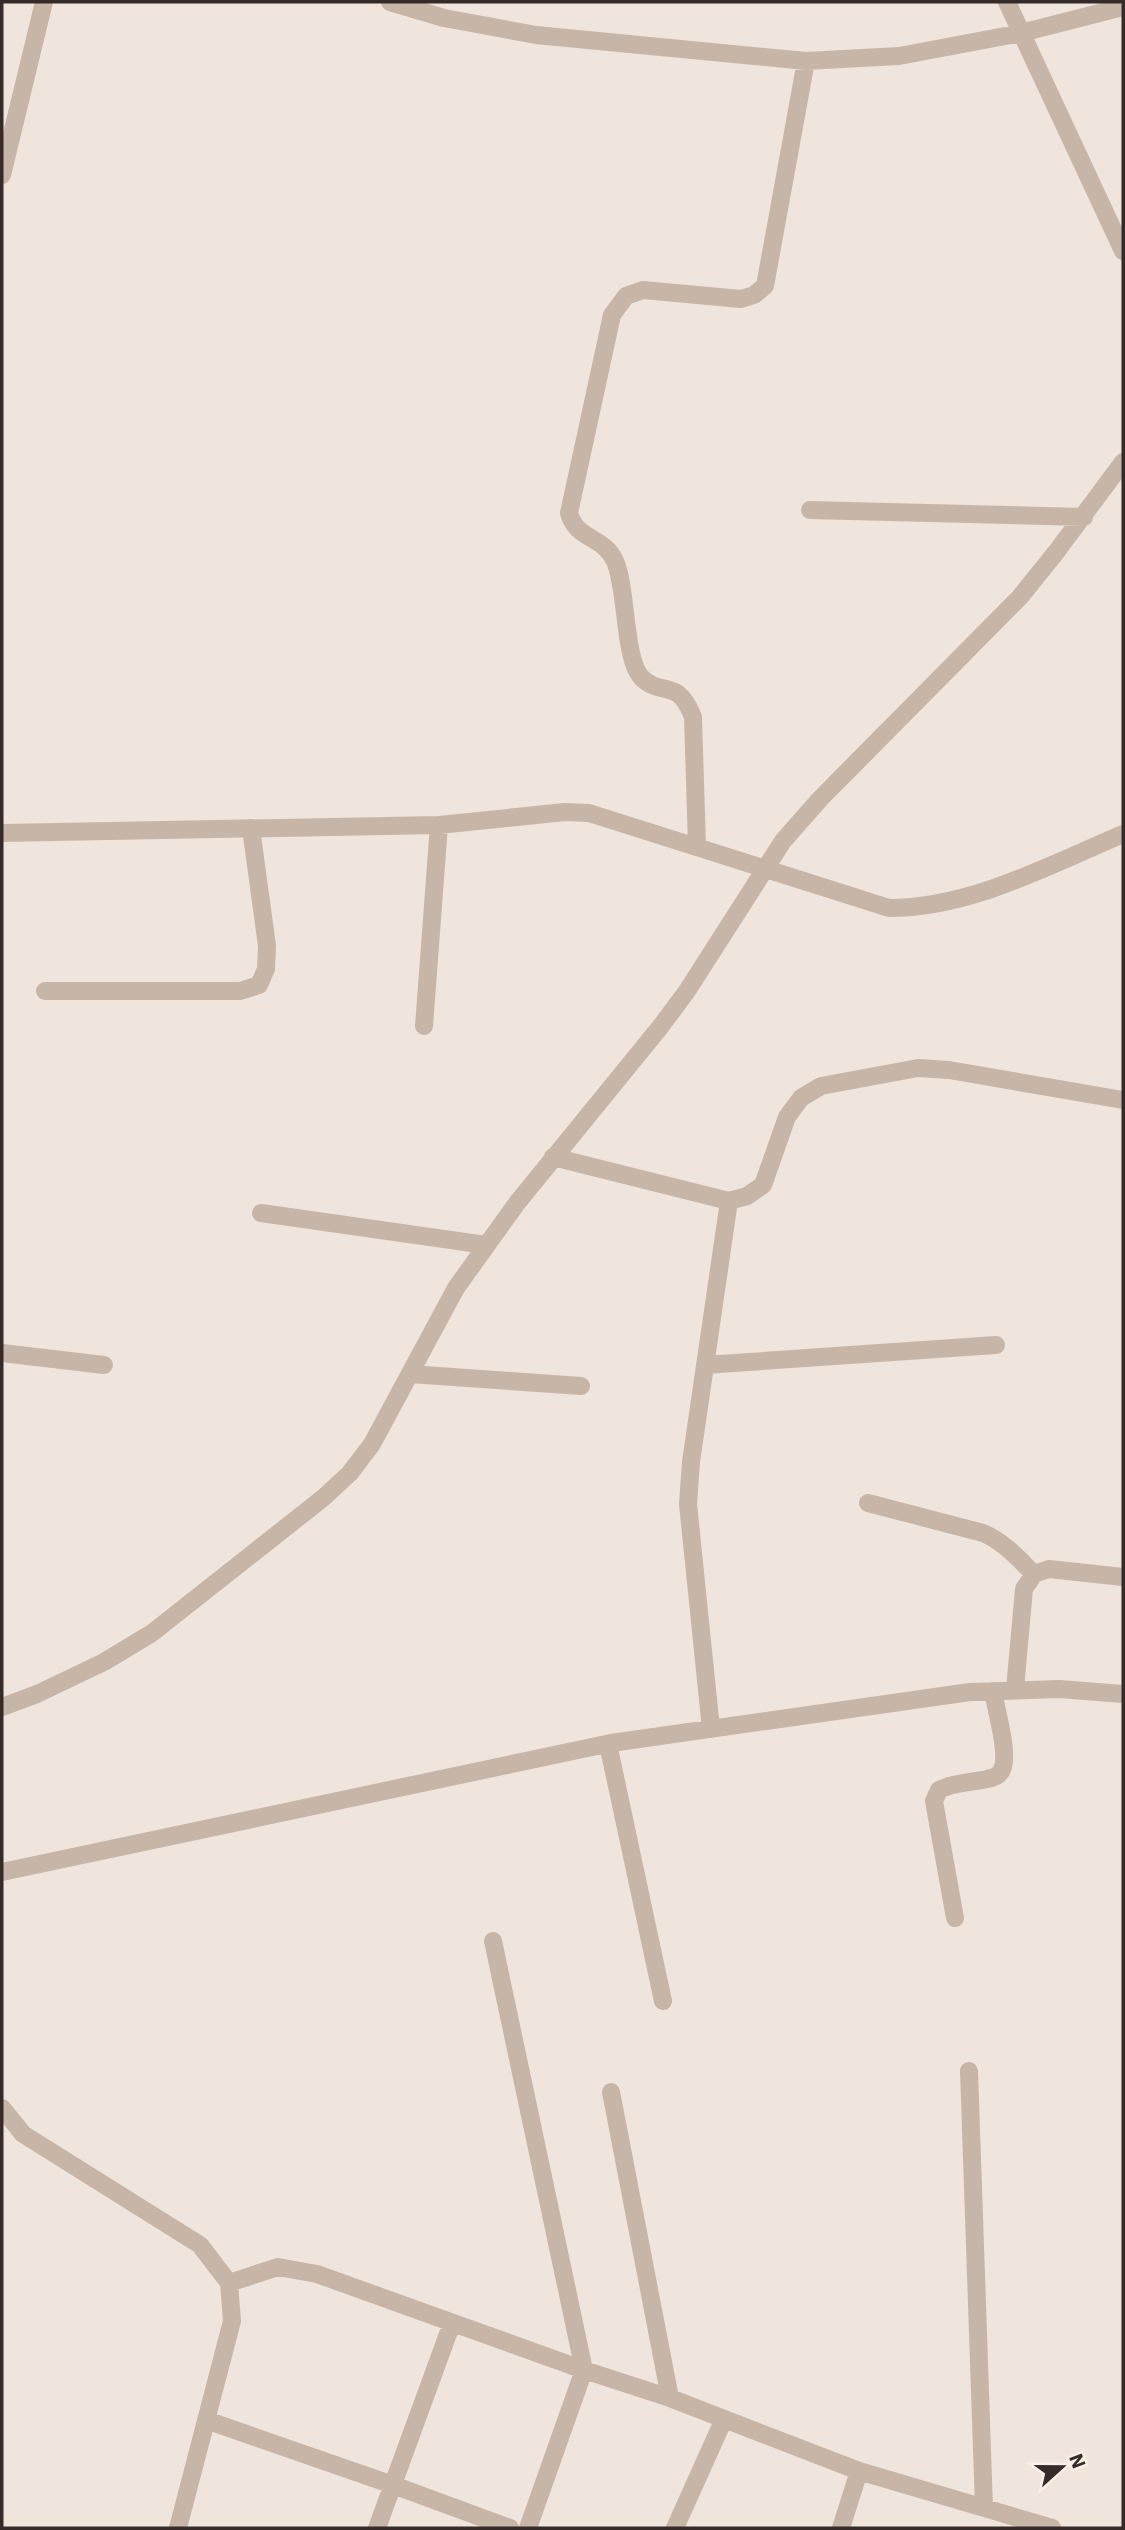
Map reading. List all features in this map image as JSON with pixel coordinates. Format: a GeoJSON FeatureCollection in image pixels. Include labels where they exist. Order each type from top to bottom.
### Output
{"type":"FeatureCollection","features":[{"type":"Feature","properties":{"kind":"street"},"geometry":{"type":"LineString","coordinates":[[2,175],[44,2]]}},
{"type":"Feature","properties":{"kind":"street"},"geometry":{"type":"LineString","coordinates":[[390,2],[444,18],[536,35],[806,61],[899,56],[1021,33],[1123,7]]}},
{"type":"Feature","properties":{"kind":"street"},"geometry":{"type":"LineString","coordinates":[[1007,2],[1123,251]]}},
{"type":"Feature","properties":{"kind":"street"},"geometry":{"type":"LineString","coordinates":[[697,846],[693,717],[687,701],[674,690],[641,677],[633,662],[620,574],[615,559],[603,545],[579,532],[569,513],[612,315],[626,296],[643,289],[741,299],[754,295],[765,286],[806,61]]}},
{"type":"Feature","properties":{"kind":"street"},"geometry":{"type":"LineString","coordinates":[[2,1707],[37,1695],[104,1662],[152,1633],[323,1498],[350,1473],[372,1444],[456,1288],[553,1157],[674,1009],[783,841],[820,799],[1020,597],[1084,517],[1123,462]]}},
{"type":"Feature","properties":{"kind":"street"},"geometry":{"type":"LineString","coordinates":[[810,510],[1084,517]]}},
{"type":"Feature","properties":{"kind":"street"},"geometry":{"type":"LineString","coordinates":[[2,833],[439,825],[565,811],[589,813],[889,908],[915,908],[985,891],[1123,834]]}},
{"type":"Feature","properties":{"kind":"street"},"geometry":{"type":"LineString","coordinates":[[424,1026],[439,825]]}},
{"type":"Feature","properties":{"kind":"street"},"geometry":{"type":"LineString","coordinates":[[45,992],[240,991],[259,985],[266,969],[267,946],[251,828]]}},
{"type":"Feature","properties":{"kind":"street"},"geometry":{"type":"LineString","coordinates":[[553,1157],[729,1201],[747,1196],[762,1185],[787,1117],[801,1098],[821,1086],[918,1068],[949,1070],[1123,1100]]}},
{"type":"Feature","properties":{"kind":"street"},"geometry":{"type":"LineString","coordinates":[[711,1729],[688,1504],[691,1462],[729,1201]]}},
{"type":"Feature","properties":{"kind":"street"},"geometry":{"type":"LineString","coordinates":[[261,1213],[486,1245]]}},
{"type":"Feature","properties":{"kind":"street"},"geometry":{"type":"LineString","coordinates":[[705,1366],[996,1345]]}},
{"type":"Feature","properties":{"kind":"street"},"geometry":{"type":"LineString","coordinates":[[2,1353],[104,1365]]}},
{"type":"Feature","properties":{"kind":"street"},"geometry":{"type":"LineString","coordinates":[[410,1374],[581,1386]]}},
{"type":"Feature","properties":{"kind":"street"},"geometry":{"type":"LineString","coordinates":[[868,1503],[983,1532],[997,1539],[1034,1574]]}},
{"type":"Feature","properties":{"kind":"street"},"geometry":{"type":"LineString","coordinates":[[1014,1689],[1024,1589],[1034,1574],[1049,1569],[1123,1577]]}},
{"type":"Feature","properties":{"kind":"street"},"geometry":{"type":"LineString","coordinates":[[2,1872],[608,1744],[993,1691],[1059,1689],[1123,1694]]}},
{"type":"Feature","properties":{"kind":"street"},"geometry":{"type":"LineString","coordinates":[[955,1918],[934,1801],[939,1790],[951,1784],[990,1779],[999,1775],[1003,1766],[1003,1752],[993,1691]]}},
{"type":"Feature","properties":{"kind":"street"},"geometry":{"type":"LineString","coordinates":[[608,1744],[663,2001]]}},
{"type":"Feature","properties":{"kind":"street"},"geometry":{"type":"LineString","coordinates":[[493,1941],[584,2370],[528,2528]]}},
{"type":"Feature","properties":{"kind":"street"},"geometry":{"type":"LineString","coordinates":[[970,2071],[984,2508]]}},
{"type":"Feature","properties":{"kind":"street"},"geometry":{"type":"LineString","coordinates":[[611,2092],[670,2398]]}},
{"type":"Feature","properties":{"kind":"street"},"geometry":{"type":"LineString","coordinates":[[2,2108],[23,2134],[200,2245],[229,2283],[232,2321],[178,2528]]}},
{"type":"Feature","properties":{"kind":"street"},"geometry":{"type":"LineString","coordinates":[[229,2283],[278,2267],[317,2274],[670,2398],[859,2470],[1050,2528]]}},
{"type":"Feature","properties":{"kind":"street"},"geometry":{"type":"LineString","coordinates":[[377,2528],[452,2323]]}},
{"type":"Feature","properties":{"kind":"street"},"geometry":{"type":"LineString","coordinates":[[675,2528],[724,2419]]}},
{"type":"Feature","properties":{"kind":"street"},"geometry":{"type":"LineString","coordinates":[[206,2420],[393,2484],[510,2528]]}},
{"type":"Feature","properties":{"kind":"street"},"geometry":{"type":"LineString","coordinates":[[841,2528],[859,2470]]}}]}
